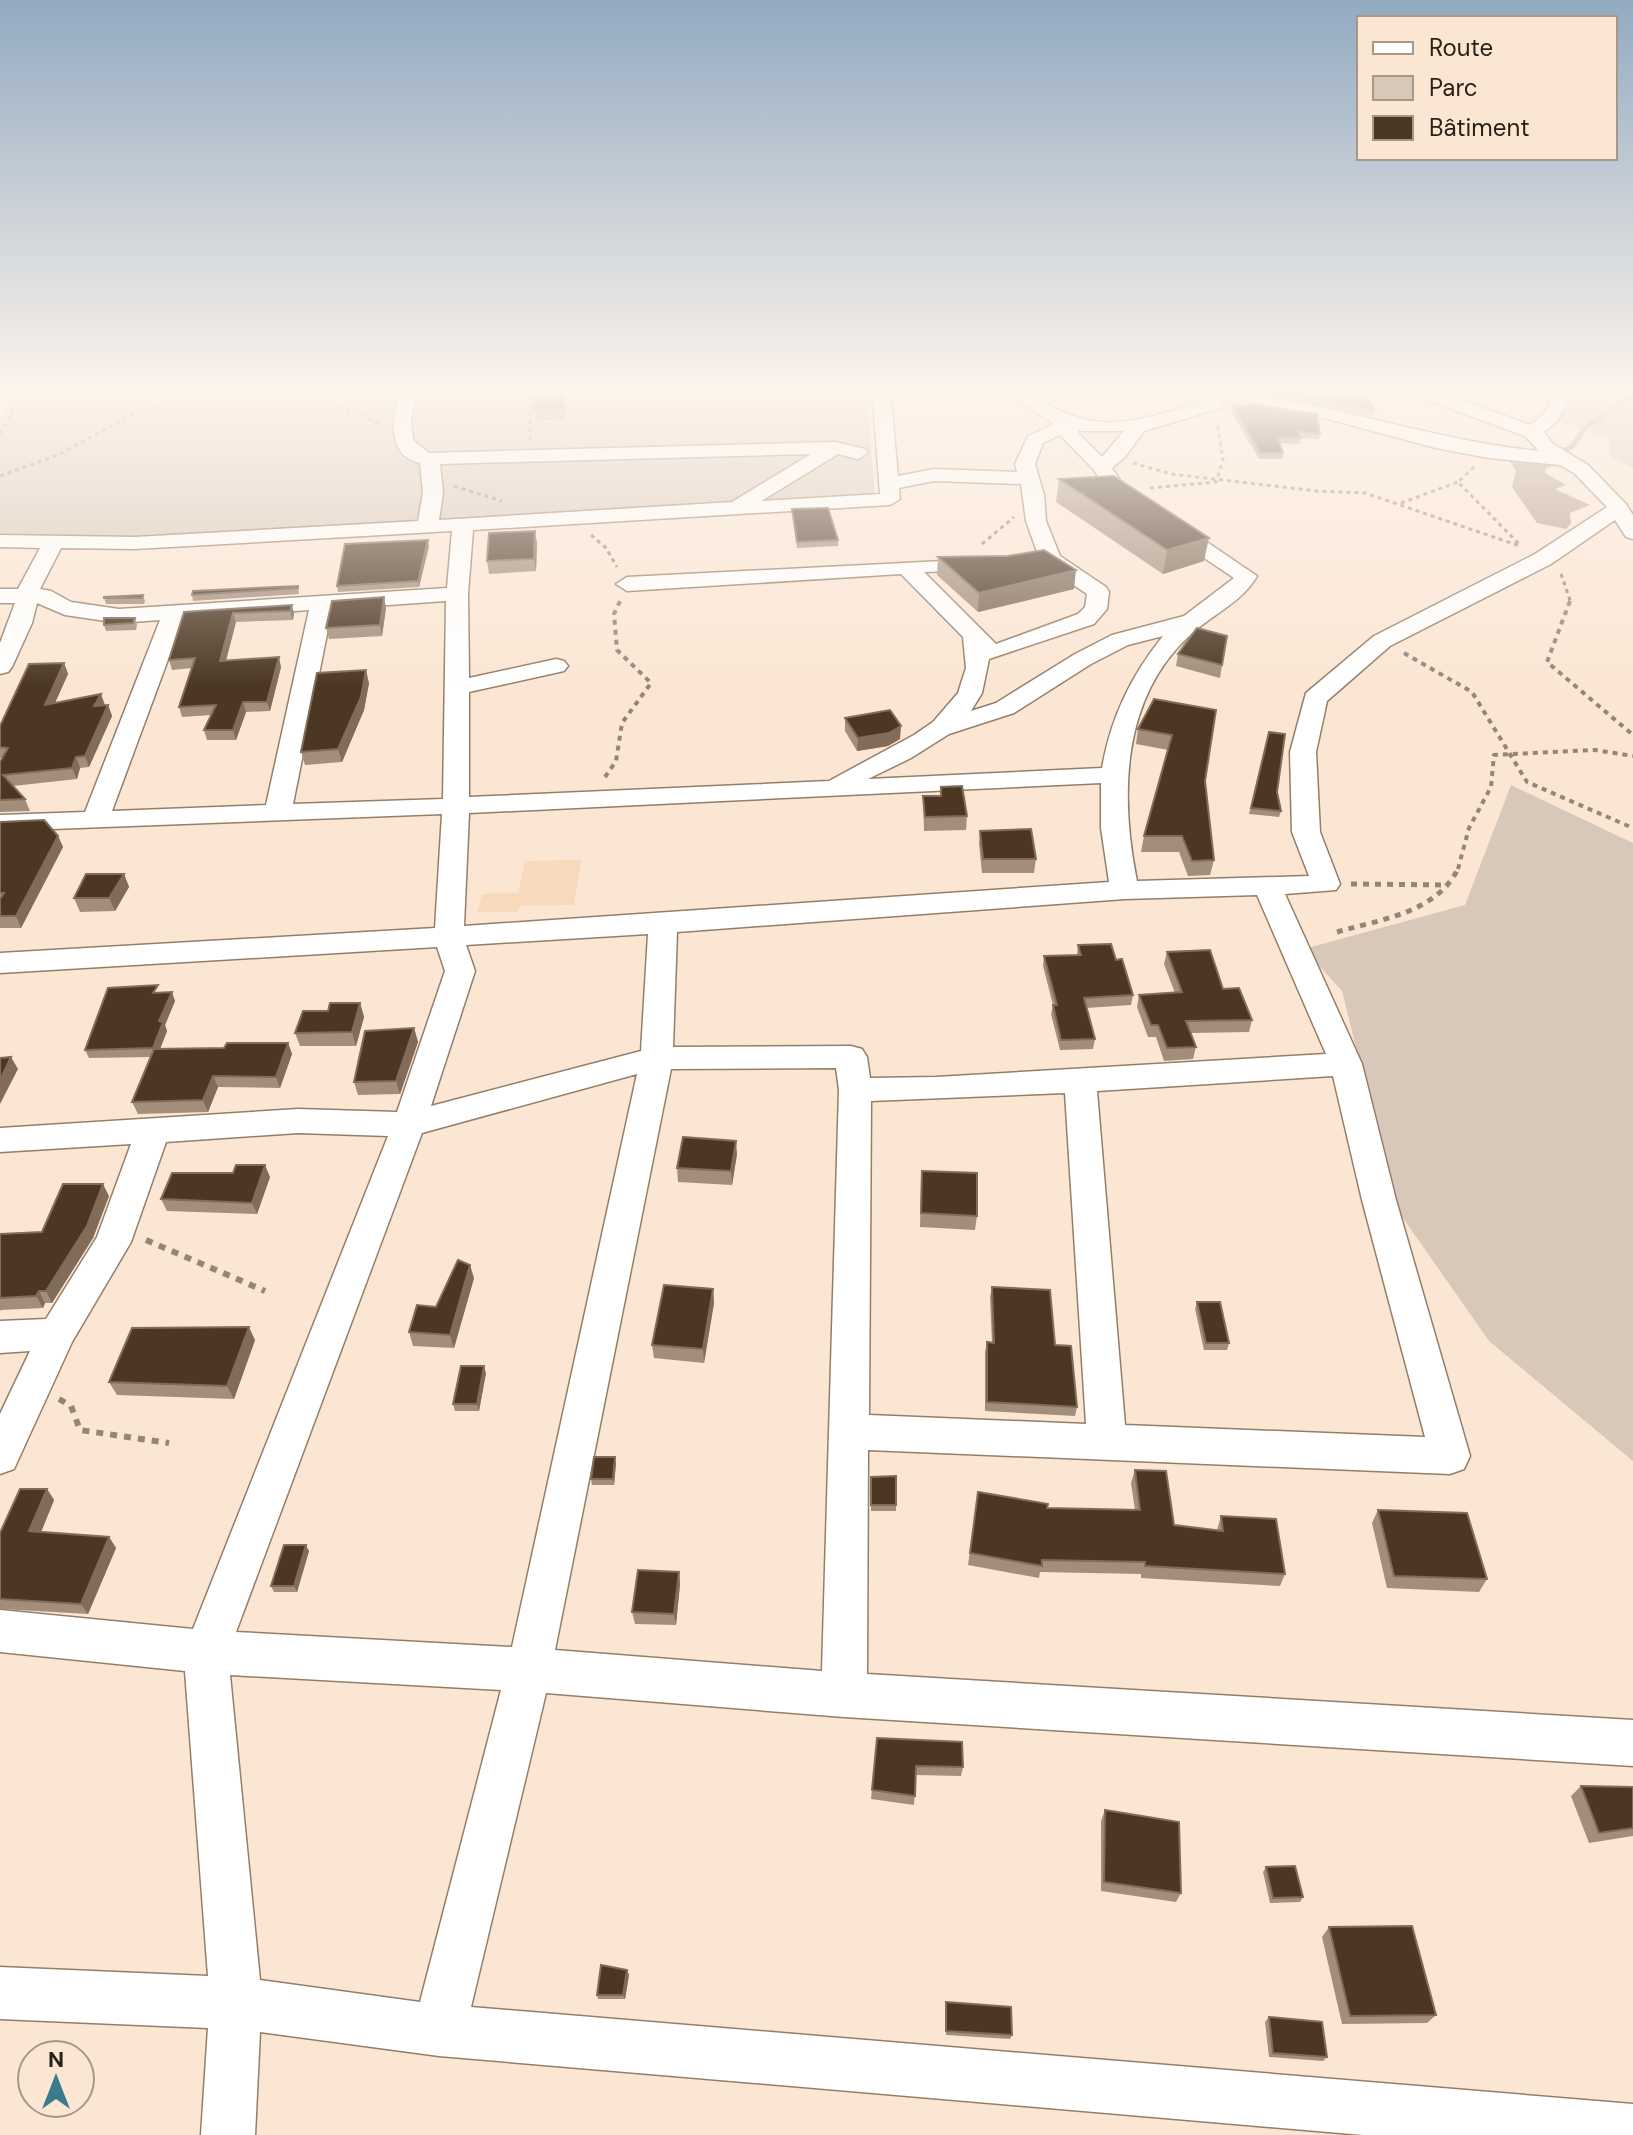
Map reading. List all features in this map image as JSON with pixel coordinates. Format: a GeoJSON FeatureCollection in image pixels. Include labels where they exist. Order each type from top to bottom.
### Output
{"type":"FeatureCollection","features":[{"type":"Feature","properties":{"kind":"street"},"geometry":{"type":"LineString","coordinates":[[427,527],[433,489]]}},
{"type":"Feature","properties":{"kind":"street"},"geometry":{"type":"LineString","coordinates":[[699,510],[742,504],[768,489]]}},
{"type":"Feature","properties":{"kind":"street"},"geometry":{"type":"LineString","coordinates":[[0,541],[143,543],[573,519],[890,499],[889,489]]}},
{"type":"Feature","properties":{"kind":"street"},"geometry":{"type":"LineString","coordinates":[[907,568],[992,653],[1074,625],[1096,609],[1098,592],[1052,563],[1036,521],[1036,489]]}},
{"type":"Feature","properties":{"kind":"street"},"geometry":{"type":"LineString","coordinates":[[1600,489],[1619,508],[1633,533]]}},
{"type":"Feature","properties":{"kind":"street"},"geometry":{"type":"LineString","coordinates":[[1091,492],[1116,490],[1246,576],[1241,585],[1177,634],[1139,684],[1120,728],[1112,775],[1119,861],[1125,890]]}},
{"type":"Feature","properties":{"kind":"street"},"geometry":{"type":"LineString","coordinates":[[0,963],[663,924],[1125,890],[1326,884],[1306,832],[1303,752],[1315,698],[1382,641],[1543,559],[1619,508]]}},
{"type":"Feature","properties":{"kind":"street"},"geometry":{"type":"LineString","coordinates":[[229,2134],[236,2003],[206,1652],[409,1124],[460,971],[449,937],[456,806],[457,594],[463,525]]}},
{"type":"Feature","properties":{"kind":"street"},"geometry":{"type":"LineString","coordinates":[[0,667],[21,623],[25,595],[54,541]]}},
{"type":"Feature","properties":{"kind":"street"},"geometry":{"type":"LineString","coordinates":[[627,584],[939,565],[1014,564],[1049,556]]}},
{"type":"Feature","properties":{"kind":"street"},"geometry":{"type":"LineString","coordinates":[[0,596],[43,596],[65,608],[119,616],[457,594]]}},
{"type":"Feature","properties":{"kind":"street"},"geometry":{"type":"LineString","coordinates":[[278,811],[322,604]]}},
{"type":"Feature","properties":{"kind":"street"},"geometry":{"type":"LineString","coordinates":[[96,819],[174,613]]}},
{"type":"Feature","properties":{"kind":"street"},"geometry":{"type":"LineString","coordinates":[[942,728],[1005,708],[1120,640],[1195,620]]}},
{"type":"Feature","properties":{"kind":"street"},"geometry":{"type":"LineString","coordinates":[[832,787],[923,742],[942,728],[969,697],[977,671],[974,635]]}},
{"type":"Feature","properties":{"kind":"street"},"geometry":{"type":"LineString","coordinates":[[458,687],[556,666]]}},
{"type":"Feature","properties":{"kind":"street"},"geometry":{"type":"LineString","coordinates":[[0,823],[456,806],[1112,775]]}},
{"type":"Feature","properties":{"kind":"street"},"geometry":{"type":"LineString","coordinates":[[849,1432],[1450,1456],[1379,1200],[1346,1064],[1268,887]]}},
{"type":"Feature","properties":{"kind":"street"},"geometry":{"type":"LineString","coordinates":[[439,2030],[529,1670],[657,1058],[663,924]]}},
{"type":"Feature","properties":{"kind":"street"},"geometry":{"type":"LineString","coordinates":[[0,1140],[298,1121],[409,1124],[657,1058],[851,1057],[855,1090],[844,1695]]}},
{"type":"Feature","properties":{"kind":"street"},"geometry":{"type":"LineString","coordinates":[[855,1090],[1080,1081],[1346,1064]]}},
{"type":"Feature","properties":{"kind":"street"},"geometry":{"type":"LineString","coordinates":[[1080,1081],[1107,1444]]}},
{"type":"Feature","properties":{"kind":"street"},"geometry":{"type":"LineString","coordinates":[[0,1456],[57,1334],[113,1242],[132,1196],[152,1132]]}},
{"type":"Feature","properties":{"kind":"street"},"geometry":{"type":"LineString","coordinates":[[0,1337],[57,1334]]}},
{"type":"Feature","properties":{"kind":"street"},"geometry":{"type":"LineString","coordinates":[[0,1631],[206,1652],[529,1670],[844,1695],[1633,1743]]}},
{"type":"Feature","properties":{"kind":"street"},"geometry":{"type":"LineString","coordinates":[[0,1993],[236,2003],[439,2030],[1633,2131]]}},
{"type":"Feature","properties":{"kind":"path"},"geometry":{"type":"LineString","coordinates":[[458,489],[503,502]]}},
{"type":"Feature","properties":{"kind":"path"},"geometry":{"type":"LineString","coordinates":[[939,565],[986,543],[1017,513],[1008,489]]}},
{"type":"Feature","properties":{"kind":"path"},"geometry":{"type":"LineString","coordinates":[[1116,490],[1140,489]]}},
{"type":"Feature","properties":{"kind":"path"},"geometry":{"type":"LineString","coordinates":[[1299,489],[1365,493],[1523,547],[1465,489]]}},
{"type":"Feature","properties":{"kind":"path"},"geometry":{"type":"LineString","coordinates":[[1400,504],[1441,489]]}},
{"type":"Feature","properties":{"kind":"path"},"geometry":{"type":"LineString","coordinates":[[572,800],[601,783],[616,761],[622,723],[651,683],[617,650],[614,614],[627,584],[606,548],[573,519]]}},
{"type":"Feature","properties":{"kind":"path"},"geometry":{"type":"LineString","coordinates":[[1543,559],[1564,576],[1571,604],[1551,646],[1547,662],[1633,735]]}},
{"type":"Feature","properties":{"kind":"path"},"geometry":{"type":"LineString","coordinates":[[1382,641],[1472,692],[1527,782],[1633,828]]}},
{"type":"Feature","properties":{"kind":"path"},"geometry":{"type":"LineString","coordinates":[[1337,932],[1419,908],[1450,885],[1463,858],[1469,828],[1491,787],[1491,760],[1494,755],[1507,752],[1558,753],[1587,747],[1607,748],[1633,756]]}},
{"type":"Feature","properties":{"kind":"path"},"geometry":{"type":"LineString","coordinates":[[1326,884],[1450,885]]}},
{"type":"Feature","properties":{"kind":"path"},"geometry":{"type":"LineString","coordinates":[[149,1240],[265,1291]]}},
{"type":"Feature","properties":{"kind":"path"},"geometry":{"type":"LineString","coordinates":[[32,1389],[71,1406],[80,1430],[169,1443]]}},
{"type":"Feature","properties":{"kind":"shaded area"},"geometry":{"type":"Polygon","coordinates":[[[1513,489],[1556,489],[1590,505],[1570,513],[1571,523],[1566,529],[1537,523],[1513,489]]]}},
{"type":"Feature","properties":{"kind":"shaded area"},"geometry":{"type":"Polygon","coordinates":[[[581,860],[574,905],[520,906],[518,912],[477,912],[482,894],[518,893],[525,861],[581,860]]]}},
{"type":"Feature","properties":{"kind":"green space"},"geometry":{"type":"Polygon","coordinates":[[[0,489],[874,489],[875,496],[0,544],[0,489]]]}},
{"type":"Feature","properties":{"kind":"green space"},"geometry":{"type":"Polygon","coordinates":[[[1511,785],[1633,843],[1633,1461],[1489,1341],[1396,1208],[1342,991],[1304,949],[1465,905],[1511,785]]]}},
{"type":"Feature","properties":{"kind":"building"},"geometry":{"type":"Polygon","coordinates":[[[1074,489],[1133,489],[1209,538],[1167,550],[1074,489]]]}},
{"type":"Feature","properties":{"kind":"building"},"geometry":{"type":"Polygon","coordinates":[[[828,508],[838,540],[797,542],[792,509],[828,508]]]}},
{"type":"Feature","properties":{"kind":"building"},"geometry":{"type":"Polygon","coordinates":[[[535,531],[534,559],[487,561],[489,533],[535,531]]]}},
{"type":"Feature","properties":{"kind":"building"},"geometry":{"type":"Polygon","coordinates":[[[428,540],[418,581],[337,586],[345,544],[428,540]]]}},
{"type":"Feature","properties":{"kind":"building"},"geometry":{"type":"Polygon","coordinates":[[[1044,550],[1076,570],[979,593],[938,557],[1008,556],[1044,550]]]}},
{"type":"Feature","properties":{"kind":"building"},"geometry":{"type":"Polygon","coordinates":[[[298,588],[192,595],[193,591],[298,588]]]}},
{"type":"Feature","properties":{"kind":"building"},"geometry":{"type":"Polygon","coordinates":[[[143,595],[142,598],[104,598],[104,597],[143,595]]]}},
{"type":"Feature","properties":{"kind":"building"},"geometry":{"type":"Polygon","coordinates":[[[384,597],[380,625],[326,628],[332,601],[384,597]]]}},
{"type":"Feature","properties":{"kind":"building"},"geometry":{"type":"Polygon","coordinates":[[[292,605],[290,611],[233,613],[220,661],[279,657],[267,702],[243,702],[233,730],[204,730],[216,705],[179,707],[195,658],[169,660],[184,612],[292,605]]]}},
{"type":"Feature","properties":{"kind":"building"},"geometry":{"type":"Polygon","coordinates":[[[104,618],[135,618],[133,623],[104,625],[104,618]]]}},
{"type":"Feature","properties":{"kind":"building"},"geometry":{"type":"Polygon","coordinates":[[[1197,628],[1227,636],[1222,665],[1178,654],[1197,628]]]}},
{"type":"Feature","properties":{"kind":"building"},"geometry":{"type":"Polygon","coordinates":[[[64,663],[45,705],[101,694],[94,706],[108,705],[85,756],[76,757],[72,768],[3,775],[25,799],[0,800],[0,762],[8,748],[0,747],[0,726],[29,664],[64,663]]]}},
{"type":"Feature","properties":{"kind":"building"},"geometry":{"type":"Polygon","coordinates":[[[366,670],[361,697],[338,749],[301,752],[317,673],[366,670]]]}},
{"type":"Feature","properties":{"kind":"building"},"geometry":{"type":"Polygon","coordinates":[[[1154,699],[1216,710],[1205,781],[1214,860],[1192,861],[1182,836],[1144,836],[1172,735],[1138,729],[1154,699]]]}},
{"type":"Feature","properties":{"kind":"building"},"geometry":{"type":"Polygon","coordinates":[[[890,710],[901,726],[889,733],[858,738],[845,718],[890,710]]]}},
{"type":"Feature","properties":{"kind":"building"},"geometry":{"type":"Polygon","coordinates":[[[1269,732],[1285,734],[1277,792],[1281,811],[1251,808],[1269,732]]]}},
{"type":"Feature","properties":{"kind":"building"},"geometry":{"type":"Polygon","coordinates":[[[962,786],[967,816],[925,817],[923,796],[941,796],[941,787],[962,786]]]}},
{"type":"Feature","properties":{"kind":"building"},"geometry":{"type":"Polygon","coordinates":[[[44,820],[58,836],[16,916],[0,916],[0,899],[4,893],[0,893],[0,822],[44,820]]]}},
{"type":"Feature","properties":{"kind":"building"},"geometry":{"type":"Polygon","coordinates":[[[1031,829],[1036,859],[983,859],[980,831],[1031,829]]]}},
{"type":"Feature","properties":{"kind":"building"},"geometry":{"type":"Polygon","coordinates":[[[86,874],[124,874],[109,898],[74,898],[86,874]]]}},
{"type":"Feature","properties":{"kind":"building"},"geometry":{"type":"Polygon","coordinates":[[[1111,944],[1116,960],[1122,959],[1133,995],[1084,998],[1095,1039],[1061,1040],[1053,1005],[1057,1005],[1044,956],[1081,955],[1078,945],[1111,944]]]}},
{"type":"Feature","properties":{"kind":"building"},"geometry":{"type":"Polygon","coordinates":[[[1210,950],[1223,989],[1239,988],[1252,1020],[1186,1021],[1196,1047],[1167,1048],[1158,1025],[1151,1025],[1139,995],[1182,992],[1167,952],[1210,950]]]}},
{"type":"Feature","properties":{"kind":"building"},"geometry":{"type":"Polygon","coordinates":[[[158,985],[153,993],[172,992],[159,1021],[163,1022],[153,1048],[85,1050],[108,988],[158,985]]]}},
{"type":"Feature","properties":{"kind":"building"},"geometry":{"type":"Polygon","coordinates":[[[330,1003],[360,1003],[352,1032],[295,1033],[303,1011],[328,1011],[330,1003]]]}},
{"type":"Feature","properties":{"kind":"building"},"geometry":{"type":"Polygon","coordinates":[[[414,1028],[396,1081],[354,1082],[365,1031],[414,1028]]]}},
{"type":"Feature","properties":{"kind":"building"},"geometry":{"type":"Polygon","coordinates":[[[227,1043],[288,1043],[276,1077],[213,1076],[203,1100],[132,1102],[154,1049],[224,1048],[227,1043]]]}},
{"type":"Feature","properties":{"kind":"building"},"geometry":{"type":"Polygon","coordinates":[[[11,1057],[0,1080],[0,1058],[11,1057]]]}},
{"type":"Feature","properties":{"kind":"building"},"geometry":{"type":"Polygon","coordinates":[[[683,1137],[736,1141],[731,1171],[677,1168],[683,1137]]]}},
{"type":"Feature","properties":{"kind":"building"},"geometry":{"type":"Polygon","coordinates":[[[236,1165],[265,1165],[252,1203],[161,1199],[172,1173],[233,1173],[236,1165]]]}},
{"type":"Feature","properties":{"kind":"building"},"geometry":{"type":"Polygon","coordinates":[[[922,1171],[977,1173],[977,1216],[921,1213],[922,1171]]]}},
{"type":"Feature","properties":{"kind":"building"},"geometry":{"type":"Polygon","coordinates":[[[63,1184],[103,1184],[87,1226],[46,1291],[39,1291],[36,1296],[0,1298],[0,1234],[42,1232],[63,1184]]]}},
{"type":"Feature","properties":{"kind":"building"},"geometry":{"type":"Polygon","coordinates":[[[458,1260],[470,1265],[450,1335],[409,1332],[417,1305],[436,1307],[458,1260]]]}},
{"type":"Feature","properties":{"kind":"building"},"geometry":{"type":"Polygon","coordinates":[[[664,1285],[713,1289],[703,1349],[652,1345],[664,1285]]]}},
{"type":"Feature","properties":{"kind":"building"},"geometry":{"type":"Polygon","coordinates":[[[992,1287],[1050,1290],[1055,1345],[1071,1346],[1077,1407],[987,1402],[987,1342],[994,1343],[992,1287]]]}},
{"type":"Feature","properties":{"kind":"building"},"geometry":{"type":"Polygon","coordinates":[[[1197,1302],[1220,1302],[1229,1343],[1206,1343],[1197,1302]]]}},
{"type":"Feature","properties":{"kind":"building"},"geometry":{"type":"Polygon","coordinates":[[[249,1327],[227,1386],[109,1382],[132,1328],[249,1327]]]}},
{"type":"Feature","properties":{"kind":"building"},"geometry":{"type":"Polygon","coordinates":[[[461,1366],[484,1366],[477,1404],[453,1404],[461,1366]]]}},
{"type":"Feature","properties":{"kind":"building"},"geometry":{"type":"Polygon","coordinates":[[[594,1457],[615,1457],[613,1479],[591,1479],[594,1457]]]}},
{"type":"Feature","properties":{"kind":"building"},"geometry":{"type":"Polygon","coordinates":[[[1135,1470],[1166,1471],[1174,1525],[1223,1531],[1221,1516],[1276,1519],[1285,1574],[1145,1566],[1145,1562],[1042,1560],[1042,1566],[970,1553],[978,1492],[1048,1504],[1047,1508],[1140,1510],[1135,1470]]]}},
{"type":"Feature","properties":{"kind":"building"},"geometry":{"type":"Polygon","coordinates":[[[896,1476],[896,1505],[871,1505],[871,1477],[896,1476]]]}},
{"type":"Feature","properties":{"kind":"building"},"geometry":{"type":"Polygon","coordinates":[[[20,1489],[47,1489],[29,1531],[109,1537],[81,1604],[0,1599],[0,1533],[20,1489]]]}},
{"type":"Feature","properties":{"kind":"building"},"geometry":{"type":"Polygon","coordinates":[[[1378,1510],[1467,1513],[1487,1579],[1394,1576],[1378,1510]]]}},
{"type":"Feature","properties":{"kind":"building"},"geometry":{"type":"Polygon","coordinates":[[[284,1545],[306,1545],[294,1586],[271,1586],[284,1545]]]}},
{"type":"Feature","properties":{"kind":"building"},"geometry":{"type":"Polygon","coordinates":[[[638,1570],[679,1572],[674,1614],[632,1612],[638,1570]]]}},
{"type":"Feature","properties":{"kind":"building"},"geometry":{"type":"Polygon","coordinates":[[[877,1738],[962,1742],[963,1767],[916,1766],[915,1796],[872,1790],[877,1738]]]}},
{"type":"Feature","properties":{"kind":"building"},"geometry":{"type":"Polygon","coordinates":[[[1581,1786],[1633,1787],[1633,1828],[1599,1833],[1581,1786]]]}},
{"type":"Feature","properties":{"kind":"building"},"geometry":{"type":"Polygon","coordinates":[[[1105,1810],[1179,1822],[1181,1893],[1104,1882],[1105,1810]]]}},
{"type":"Feature","properties":{"kind":"building"},"geometry":{"type":"Polygon","coordinates":[[[1295,1866],[1303,1897],[1273,1898],[1266,1867],[1295,1866]]]}},
{"type":"Feature","properties":{"kind":"building"},"geometry":{"type":"Polygon","coordinates":[[[1412,1926],[1436,2015],[1350,2016],[1329,1927],[1412,1926]]]}},
{"type":"Feature","properties":{"kind":"building"},"geometry":{"type":"Polygon","coordinates":[[[601,1965],[627,1970],[623,1995],[597,1995],[601,1965]]]}},
{"type":"Feature","properties":{"kind":"building"},"geometry":{"type":"Polygon","coordinates":[[[946,2002],[1011,2007],[1012,2035],[946,2031],[946,2002]]]}},
{"type":"Feature","properties":{"kind":"building"},"geometry":{"type":"Polygon","coordinates":[[[1269,2017],[1322,2022],[1327,2057],[1273,2053],[1269,2017]]]}}]}
